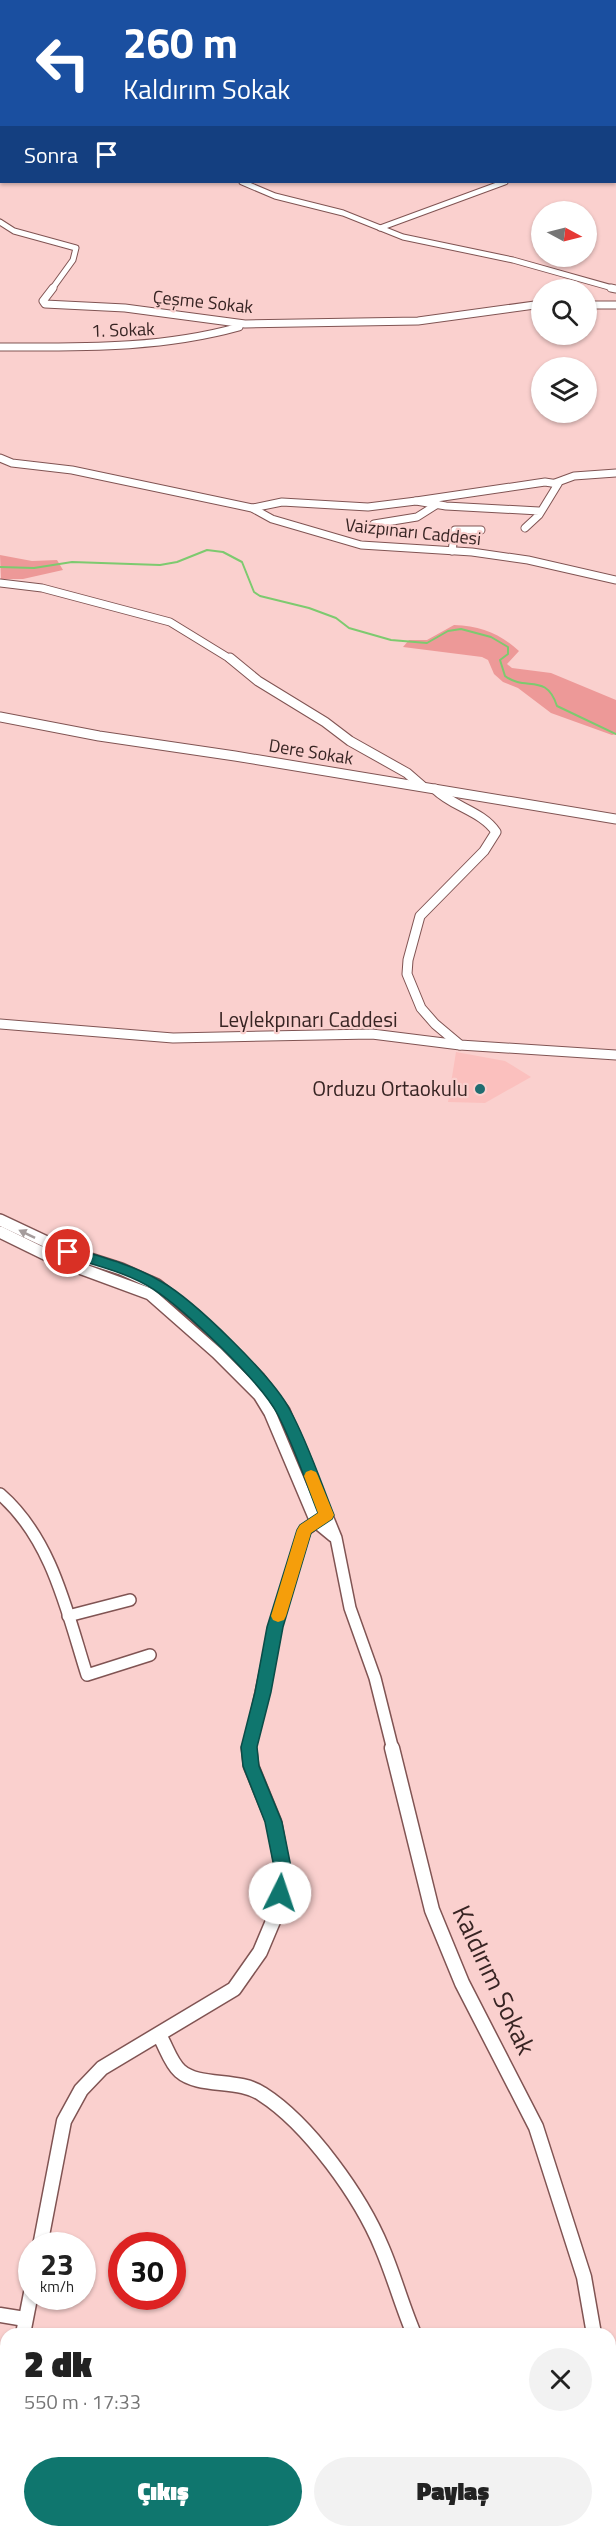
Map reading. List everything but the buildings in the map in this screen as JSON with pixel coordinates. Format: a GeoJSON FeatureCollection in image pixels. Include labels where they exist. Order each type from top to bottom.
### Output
{"type":"FeatureCollection","features":[{"type":"Feature","properties":{"kind":"street"},"geometry":{"type":"LineString","coordinates":[[244,183],[274,196],[330,209],[413,240],[513,260],[616,289]]}},
{"type":"Feature","properties":{"kind":"street"},"geometry":{"type":"LineString","coordinates":[[380,228],[502,183]]}},
{"type":"Feature","properties":{"kind":"street","name":"Çeşme Sokak"},"geometry":{"type":"LineString","coordinates":[[0,222],[14,231],[76,248],[73,260],[46,294],[43,301],[45,304],[125,308],[245,324],[418,321],[531,306]]}},
{"type":"Feature","properties":{"kind":"street"},"geometry":{"type":"LineString","coordinates":[[597,304],[616,305]]}},
{"type":"Feature","properties":{"kind":"street","name":"1. Sokak"},"geometry":{"type":"LineString","coordinates":[[0,347],[159,344],[197,338],[245,324]]}},
{"type":"Feature","properties":{"kind":"street","name":"Vaizpınarı Caddesi"},"geometry":{"type":"LineString","coordinates":[[0,458],[12,463],[72,471],[252,508],[272,519],[338,540],[396,549],[452,551],[543,562],[616,580]]}},
{"type":"Feature","properties":{"kind":"street"},"geometry":{"type":"LineString","coordinates":[[252,508],[282,502],[368,507],[545,482],[555,483],[574,476],[616,473]]}},
{"type":"Feature","properties":{"kind":"street"},"geometry":{"type":"LineString","coordinates":[[525,528],[533,522],[559,486],[555,483]]}},
{"type":"Feature","properties":{"kind":"street"},"geometry":{"type":"LineString","coordinates":[[416,501],[436,505],[539,512]]}},
{"type":"Feature","properties":{"kind":"street"},"geometry":{"type":"LineString","coordinates":[[374,524],[417,518],[436,505]]}},
{"type":"Feature","properties":{"kind":"street"},"geometry":{"type":"LineString","coordinates":[[452,551],[455,530],[481,530]]}},
{"type":"Feature","properties":{"kind":"street"},"geometry":{"type":"LineString","coordinates":[[0,583],[42,588],[170,622],[231,659],[258,681],[315,716],[350,741],[407,773],[423,787]]}},
{"type":"Feature","properties":{"kind":"street","name":"Dere Sokak"},"geometry":{"type":"LineString","coordinates":[[0,717],[99,736],[616,819]]}},
{"type":"Feature","properties":{"kind":"street"},"geometry":{"type":"LineString","coordinates":[[435,789],[449,803],[491,823],[496,832],[484,851],[420,916],[408,960],[407,974],[421,1008],[435,1024],[460,1045]]}},
{"type":"Feature","properties":{"kind":"street","name":"Leylekpınarı Caddesi"},"geometry":{"type":"LineString","coordinates":[[0,1024],[173,1038],[372,1034],[460,1045],[616,1055]]}},
{"type":"Feature","properties":{"kind":"street","name":"Kaldırım Sokak"},"geometry":{"type":"LineString","coordinates":[[0,1220],[68,1252],[157,1285],[189,1309],[274,1396],[284,1411],[321,1518]]}},
{"type":"Feature","properties":{"kind":"street","name":"Kaldırım Sokak"},"geometry":{"type":"LineString","coordinates":[[0,1232],[55,1259],[150,1294],[217,1353],[259,1395],[270,1413],[321,1518],[336,1538],[350,1608],[375,1678],[432,1910],[462,1983],[536,2127],[584,2277],[593,2328]]}},
{"type":"Feature","properties":{"kind":"street"},"geometry":{"type":"LineString","coordinates":[[0,1494],[19,1509],[31,1525],[68,1616],[87,1675],[150,1655]]}},
{"type":"Feature","properties":{"kind":"street"},"geometry":{"type":"LineString","coordinates":[[43,2232],[64,2121],[81,2090],[102,2068],[234,1989],[260,1952],[276,1914],[283,1872],[274,1822],[251,1766],[249,1747],[263,1692],[275,1627],[305,1530],[321,1518]]}},
{"type":"Feature","properties":{"kind":"street"},"geometry":{"type":"LineString","coordinates":[[68,1616],[130,1600]]}},
{"type":"Feature","properties":{"kind":"street"},"geometry":{"type":"LineString","coordinates":[[159,2035],[180,2071],[193,2077],[244,2084],[261,2092],[311,2140],[346,2186],[381,2247],[411,2328]]}},
{"type":"Feature","properties":{"kind":"street"},"geometry":{"type":"LineString","coordinates":[[0,2315],[24,2327],[27,2310]]}},
{"type":"Feature","properties":{"kind":"shaded area"},"geometry":{"type":"Polygon","coordinates":[[[0,555],[32,561],[57,560],[63,570],[23,579],[1,579],[0,555]]]}},
{"type":"Feature","properties":{"kind":"shaded area"},"geometry":{"type":"Polygon","coordinates":[[[454,625],[489,632],[512,645],[519,651],[507,664],[512,668],[551,673],[616,700],[616,734],[612,735],[551,713],[518,688],[503,682],[494,674],[488,660],[482,657],[403,647],[409,640],[427,640],[454,625]]]}},
{"type":"Feature","properties":{"kind":"shaded area","name":"Orduzu Ortaokulu"},"geometry":{"type":"Polygon","coordinates":[[[456,1052],[505,1061],[531,1077],[485,1103],[448,1102],[456,1052]]]}},
{"type":"Feature","properties":{"kind":"waterway"},"geometry":{"type":"LineString","coordinates":[[0,567],[34,568],[72,562],[160,565],[177,562],[207,550],[223,552],[242,562],[254,592],[260,596],[309,608],[336,618],[349,628],[391,640],[427,643],[448,631],[461,629],[491,637],[508,647],[508,654],[500,660],[505,676],[520,683],[535,684],[547,689],[557,706],[616,734]]}},
{"type":"Feature","properties":{"kind":"slow traffic"},"geometry":{"type":"LineString","coordinates":[[278,1616],[305,1530],[326,1515],[311,1476]]}},
{"type":"Feature","properties":{"kind":"place","name":"Orduzu Ortaokulu"},"geometry":{"type":"Point","coordinates":[480,1089]}},
{"type":"Feature","properties":{"kind":"route"},"geometry":{"type":"LineString","coordinates":[[68,1252],[121,1269],[157,1285],[195,1315],[259,1378],[284,1411],[326,1515],[305,1530],[275,1627],[263,1692],[249,1747],[251,1766],[274,1822],[283,1872],[280,1893]]}}]}
